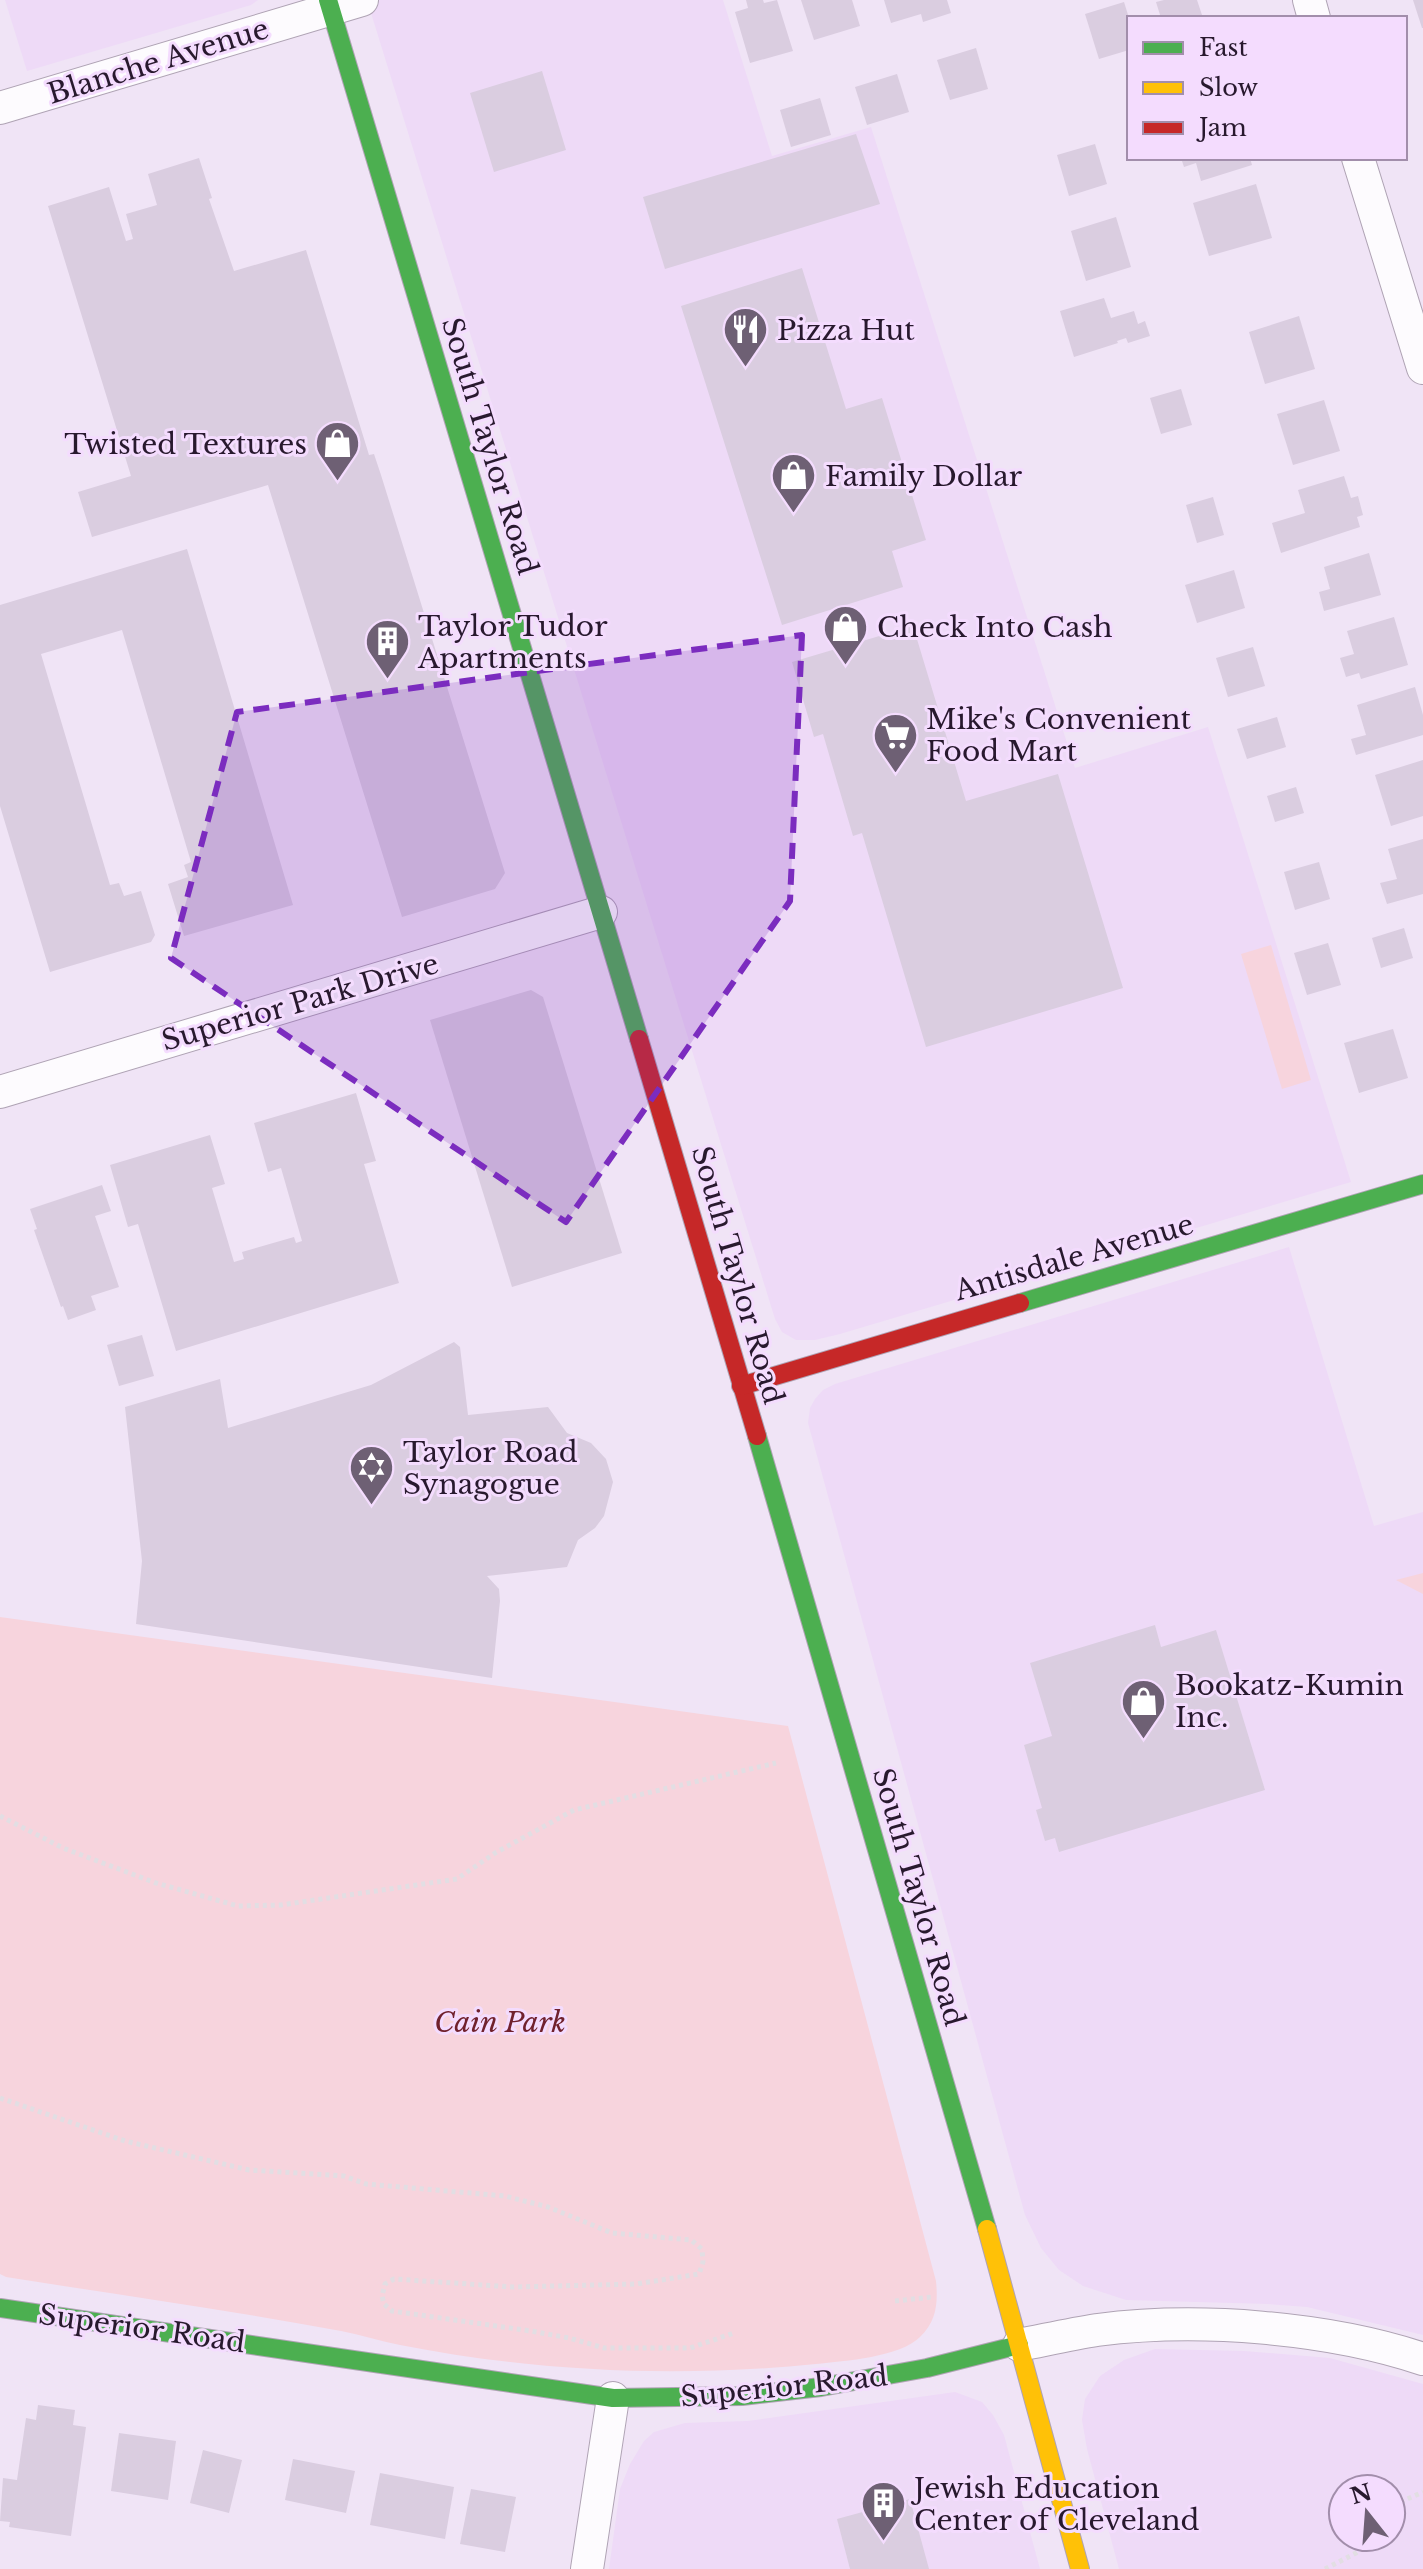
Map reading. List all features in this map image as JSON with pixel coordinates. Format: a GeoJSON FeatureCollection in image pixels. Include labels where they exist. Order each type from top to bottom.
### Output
{"type":"FeatureCollection","features":[{"type":"Feature","properties":{"kind":"main road","name":"South Taylor Road"},"geometry":{"type":"LineString","coordinates":[[329,5],[785,1529],[1019,2345],[1080,2569]]}},
{"type":"Feature","properties":{"kind":"main road","name":"Antisdale Avenue"},"geometry":{"type":"LineString","coordinates":[[741,1386],[1423,1184]]}},
{"type":"Feature","properties":{"kind":"main road","name":"Superior Road"},"geometry":{"type":"LineString","coordinates":[[0,2308],[613,2398],[742,2396],[821,2387],[927,2368],[1019,2345]]}},
{"type":"Feature","properties":{"kind":"street","name":"Blanche Avenue"},"geometry":{"type":"LineString","coordinates":[[0,108],[329,5],[362,0]]}},
{"type":"Feature","properties":{"kind":"street"},"geometry":{"type":"LineString","coordinates":[[1359,160],[1423,368]]}},
{"type":"Feature","properties":{"kind":"street","name":"Superior Park Drive"},"geometry":{"type":"LineString","coordinates":[[0,1092],[601,912]]}},
{"type":"Feature","properties":{"kind":"street","name":"Superior Road"},"geometry":{"type":"LineString","coordinates":[[1019,2345],[1097,2330],[1156,2326],[1228,2327],[1351,2339],[1423,2359]]}},
{"type":"Feature","properties":{"kind":"street"},"geometry":{"type":"LineString","coordinates":[[587,2569],[613,2398]]}},
{"type":"Feature","properties":{"kind":"path"},"geometry":{"type":"LineString","coordinates":[[0,1816],[63,1848],[156,1883],[238,1906],[281,1905],[457,1879],[495,1853],[574,1810],[776,1763]]}},
{"type":"Feature","properties":{"kind":"path"},"geometry":{"type":"LineString","coordinates":[[0,2098],[125,2141],[249,2170],[344,2176],[366,2184],[505,2196],[548,2207],[612,2233],[691,2240],[702,2249],[703,2262],[699,2274],[636,2284],[513,2287],[394,2279],[385,2284],[382,2296],[384,2304],[392,2311],[531,2331],[604,2348],[690,2348],[734,2333]]}},
{"type":"Feature","properties":{"kind":"path"},"geometry":{"type":"LineString","coordinates":[[895,2301],[932,2297]]}},
{"type":"Feature","properties":{"kind":"path"},"geometry":{"type":"LineString","coordinates":[[1325,2569],[1356,2553]]}},
{"type":"Feature","properties":{"kind":"highlighted area"},"geometry":{"type":"Polygon","coordinates":[[[802,635],[790,901],[566,1222],[171,958],[237,712],[802,635]]]}},
{"type":"Feature","properties":{"kind":"shaded area"},"geometry":{"type":"Polygon","coordinates":[[[5,0],[258,0],[251,5],[27,71],[5,0]]]}},
{"type":"Feature","properties":{"kind":"shaded area"},"geometry":{"type":"Polygon","coordinates":[[[367,0],[723,0],[772,156],[871,127],[1075,768],[1208,727],[1351,1182],[840,1334],[815,1340],[796,1340],[782,1332],[775,1319],[367,0]]]}},
{"type":"Feature","properties":{"kind":"shaded area"},"geometry":{"type":"Polygon","coordinates":[[[1289,1247],[1374,1526],[1423,1512],[1423,2335],[1307,2307],[1126,2300],[1083,2286],[1059,2270],[1041,2248],[1025,2215],[808,1423],[815,1399],[835,1384],[1289,1247]]]}},
{"type":"Feature","properties":{"kind":"shaded area"},"geometry":{"type":"Polygon","coordinates":[[[1155,2349],[1244,2351],[1330,2358],[1423,2384],[1423,2569],[1119,2569],[1082,2420],[1085,2399],[1100,2376],[1124,2360],[1155,2349]]]}},
{"type":"Feature","properties":{"kind":"shaded area"},"geometry":{"type":"Polygon","coordinates":[[[955,2392],[982,2402],[1004,2435],[1040,2569],[609,2569],[620,2489],[630,2464],[644,2441],[654,2432],[685,2423],[748,2421],[955,2392]]]}},
{"type":"Feature","properties":{"kind":"green space"},"geometry":{"type":"Polygon","coordinates":[[[1271,945],[1311,1080],[1282,1089],[1241,954],[1271,945]]]}},
{"type":"Feature","properties":{"kind":"green space"},"geometry":{"type":"Polygon","coordinates":[[[1423,1573],[1423,1594],[1396,1580],[1423,1573]]]}},
{"type":"Feature","properties":{"kind":"green space","name":"Cain Park"},"geometry":{"type":"Polygon","coordinates":[[[0,1617],[788,1726],[936,2281],[935,2311],[926,2331],[911,2344],[886,2354],[842,2361],[712,2371],[556,2367],[452,2354],[299,2323],[0,2274],[0,1617]]]}},
{"type":"Feature","properties":{"kind":"building"},"geometry":{"type":"Polygon","coordinates":[[[746,0],[763,0],[764,3],[777,0],[793,51],[750,63],[735,12],[748,8],[746,0]]]}},
{"type":"Feature","properties":{"kind":"building"},"geometry":{"type":"Polygon","coordinates":[[[801,0],[852,0],[860,26],[814,40],[801,0]]]}},
{"type":"Feature","properties":{"kind":"building"},"geometry":{"type":"Polygon","coordinates":[[[884,0],[947,0],[951,13],[923,22],[921,14],[891,23],[884,0]]]}},
{"type":"Feature","properties":{"kind":"building"},"geometry":{"type":"Polygon","coordinates":[[[1197,0],[1202,16],[1160,16],[1156,2],[1197,0]]]}},
{"type":"Feature","properties":{"kind":"building"},"geometry":{"type":"Polygon","coordinates":[[[1413,0],[1423,0],[1423,28],[1422,28],[1413,0]]]}},
{"type":"Feature","properties":{"kind":"building"},"geometry":{"type":"Polygon","coordinates":[[[1124,2],[1128,16],[1127,51],[1099,59],[1085,14],[1124,2]]]}},
{"type":"Feature","properties":{"kind":"building"},"geometry":{"type":"Polygon","coordinates":[[[976,48],[988,89],[950,100],[937,60],[976,48]]]}},
{"type":"Feature","properties":{"kind":"building"},"geometry":{"type":"Polygon","coordinates":[[[542,71],[566,150],[494,172],[470,93],[542,71]]]}},
{"type":"Feature","properties":{"kind":"building"},"geometry":{"type":"Polygon","coordinates":[[[897,74],[909,112],[867,125],[855,87],[897,74]]]}},
{"type":"Feature","properties":{"kind":"building"},"geometry":{"type":"Polygon","coordinates":[[[820,98],[831,135],[791,147],[780,110],[820,98]]]}},
{"type":"Feature","properties":{"kind":"building"},"geometry":{"type":"Polygon","coordinates":[[[856,134],[880,204],[665,269],[643,197],[856,134]]]}},
{"type":"Feature","properties":{"kind":"building"},"geometry":{"type":"Polygon","coordinates":[[[1095,144],[1107,184],[1069,196],[1057,155],[1095,144]]]}},
{"type":"Feature","properties":{"kind":"building"},"geometry":{"type":"Polygon","coordinates":[[[199,158],[212,198],[209,199],[234,271],[306,250],[369,455],[374,454],[381,475],[505,873],[495,889],[402,917],[268,485],[92,537],[78,492],[131,476],[48,206],[109,187],[126,241],[133,239],[126,214],[157,205],[148,174],[199,158]]]}},
{"type":"Feature","properties":{"kind":"building"},"geometry":{"type":"Polygon","coordinates":[[[1182,160],[1251,160],[1252,165],[1201,181],[1196,163],[1184,167],[1182,160]]]}},
{"type":"Feature","properties":{"kind":"building"},"geometry":{"type":"Polygon","coordinates":[[[1256,184],[1272,238],[1209,256],[1193,203],[1256,184]]]}},
{"type":"Feature","properties":{"kind":"building"},"geometry":{"type":"Polygon","coordinates":[[[1116,217],[1131,267],[1086,281],[1071,231],[1116,217]]]}},
{"type":"Feature","properties":{"kind":"building"},"geometry":{"type":"Polygon","coordinates":[[[802,268],[846,409],[882,398],[926,540],[892,551],[903,587],[782,625],[681,306],[802,268]]]}},
{"type":"Feature","properties":{"kind":"building"},"geometry":{"type":"Polygon","coordinates":[[[1104,298],[1111,318],[1134,311],[1138,324],[1145,321],[1150,336],[1128,343],[1126,338],[1074,357],[1060,311],[1104,298]]]}},
{"type":"Feature","properties":{"kind":"building"},"geometry":{"type":"Polygon","coordinates":[[[1299,316],[1315,369],[1265,384],[1249,332],[1299,316]]]}},
{"type":"Feature","properties":{"kind":"building"},"geometry":{"type":"Polygon","coordinates":[[[1181,389],[1192,425],[1161,434],[1150,398],[1181,389]]]}},
{"type":"Feature","properties":{"kind":"building"},"geometry":{"type":"Polygon","coordinates":[[[1324,400],[1340,451],[1293,465],[1277,414],[1324,400]]]}},
{"type":"Feature","properties":{"kind":"building"},"geometry":{"type":"Polygon","coordinates":[[[1344,476],[1351,498],[1358,496],[1363,515],[1357,517],[1360,527],[1281,553],[1272,523],[1305,513],[1298,490],[1344,476]]]}},
{"type":"Feature","properties":{"kind":"building"},"geometry":{"type":"Polygon","coordinates":[[[1213,497],[1224,535],[1197,543],[1186,505],[1213,497]]]}},
{"type":"Feature","properties":{"kind":"building"},"geometry":{"type":"Polygon","coordinates":[[[187,549],[293,905],[184,936],[168,884],[188,877],[184,865],[191,862],[122,630],[41,654],[110,885],[119,883],[124,896],[141,891],[155,935],[151,942],[50,972],[0,806],[0,605],[187,549]]]}},
{"type":"Feature","properties":{"kind":"building"},"geometry":{"type":"Polygon","coordinates":[[[1369,553],[1381,595],[1324,611],[1319,592],[1330,589],[1324,567],[1369,553]]]}},
{"type":"Feature","properties":{"kind":"building"},"geometry":{"type":"Polygon","coordinates":[[[1234,570],[1245,608],[1197,623],[1185,585],[1234,570]]]}},
{"type":"Feature","properties":{"kind":"building"},"geometry":{"type":"Polygon","coordinates":[[[1394,617],[1408,665],[1361,679],[1359,673],[1346,677],[1340,658],[1354,654],[1347,631],[1394,617]]]}},
{"type":"Feature","properties":{"kind":"building"},"geometry":{"type":"Polygon","coordinates":[[[913,626],[966,801],[1058,774],[1123,988],[926,1047],[862,833],[853,836],[823,734],[814,737],[792,662],[913,626]]]}},
{"type":"Feature","properties":{"kind":"building"},"geometry":{"type":"Polygon","coordinates":[[[1253,647],[1265,686],[1228,697],[1216,658],[1253,647]]]}},
{"type":"Feature","properties":{"kind":"building"},"geometry":{"type":"Polygon","coordinates":[[[1415,687],[1423,715],[1423,735],[1356,755],[1351,739],[1366,735],[1357,705],[1415,687]]]}},
{"type":"Feature","properties":{"kind":"building"},"geometry":{"type":"Polygon","coordinates":[[[1277,717],[1286,747],[1247,759],[1237,729],[1277,717]]]}},
{"type":"Feature","properties":{"kind":"building"},"geometry":{"type":"Polygon","coordinates":[[[1423,760],[1423,816],[1391,826],[1375,775],[1423,760]]]}},
{"type":"Feature","properties":{"kind":"building"},"geometry":{"type":"Polygon","coordinates":[[[1296,787],[1304,813],[1275,822],[1267,796],[1296,787]]]}},
{"type":"Feature","properties":{"kind":"building"},"geometry":{"type":"Polygon","coordinates":[[[1423,839],[1423,894],[1387,904],[1380,883],[1397,879],[1388,849],[1423,839]]]}},
{"type":"Feature","properties":{"kind":"building"},"geometry":{"type":"Polygon","coordinates":[[[1319,862],[1330,899],[1295,910],[1284,872],[1319,862]]]}},
{"type":"Feature","properties":{"kind":"building"},"geometry":{"type":"Polygon","coordinates":[[[1404,928],[1413,958],[1381,968],[1372,938],[1404,928]]]}},
{"type":"Feature","properties":{"kind":"building"},"geometry":{"type":"Polygon","coordinates":[[[1328,943],[1341,985],[1307,995],[1294,953],[1328,943]]]}},
{"type":"Feature","properties":{"kind":"building"},"geometry":{"type":"Polygon","coordinates":[[[531,990],[543,997],[622,1253],[512,1287],[430,1020],[531,990]]]}},
{"type":"Feature","properties":{"kind":"building"},"geometry":{"type":"Polygon","coordinates":[[[1393,1029],[1408,1078],[1359,1093],[1344,1043],[1393,1029]]]}},
{"type":"Feature","properties":{"kind":"building"},"geometry":{"type":"Polygon","coordinates":[[[356,1093],[376,1161],[364,1164],[399,1283],[176,1351],[138,1224],[128,1227],[110,1165],[210,1135],[225,1184],[212,1188],[234,1262],[244,1259],[242,1252],[294,1237],[296,1243],[302,1241],[281,1168],[268,1172],[254,1123],[356,1093]]]}},
{"type":"Feature","properties":{"kind":"building"},"geometry":{"type":"Polygon","coordinates":[[[102,1185],[111,1211],[95,1216],[119,1287],[91,1296],[96,1310],[68,1320],[34,1230],[37,1229],[30,1209],[102,1185]]]}},
{"type":"Feature","properties":{"kind":"building"},"geometry":{"type":"Polygon","coordinates":[[[142,1335],[154,1376],[119,1386],[107,1345],[142,1335]]]}},
{"type":"Feature","properties":{"kind":"building","name":"Taylor Road Synagogue"},"geometry":{"type":"Polygon","coordinates":[[[454,1342],[460,1347],[468,1415],[548,1407],[567,1433],[591,1443],[606,1459],[613,1482],[604,1516],[595,1528],[578,1540],[567,1567],[487,1576],[499,1589],[500,1601],[492,1678],[136,1624],[142,1561],[125,1407],[220,1379],[228,1428],[371,1385],[454,1342]]]}},
{"type":"Feature","properties":{"kind":"building","name":"Bookatz-Kumin Inc."},"geometry":{"type":"Polygon","coordinates":[[[1155,1625],[1161,1647],[1216,1630],[1265,1790],[1059,1852],[1055,1838],[1045,1841],[1036,1810],[1042,1808],[1024,1745],[1052,1736],[1030,1663],[1155,1625]]]}},
{"type":"Feature","properties":{"kind":"building"},"geometry":{"type":"Polygon","coordinates":[[[38,2405],[75,2410],[73,2425],[86,2427],[71,2536],[9,2527],[10,2522],[0,2521],[3,2478],[17,2480],[26,2418],[36,2420],[38,2405]]]}},
{"type":"Feature","properties":{"kind":"building"},"geometry":{"type":"Polygon","coordinates":[[[119,2433],[176,2441],[168,2500],[111,2491],[119,2433]]]}},
{"type":"Feature","properties":{"kind":"building"},"geometry":{"type":"Polygon","coordinates":[[[203,2450],[242,2460],[229,2513],[190,2503],[203,2450]]]}},
{"type":"Feature","properties":{"kind":"building"},"geometry":{"type":"Polygon","coordinates":[[[293,2459],[355,2471],[346,2513],[285,2500],[293,2459]]]}},
{"type":"Feature","properties":{"kind":"building"},"geometry":{"type":"Polygon","coordinates":[[[380,2473],[454,2487],[445,2539],[370,2525],[380,2473]]]}},
{"type":"Feature","properties":{"kind":"building"},"geometry":{"type":"Polygon","coordinates":[[[471,2489],[516,2497],[505,2552],[460,2544],[471,2489]]]}},
{"type":"Feature","properties":{"kind":"building","name":"Jewish Education Center of Cleveland"},"geometry":{"type":"Polygon","coordinates":[[[910,2499],[929,2569],[850,2569],[837,2519],[910,2499]]]}},
{"type":"Feature","properties":{"kind":"traffic: fast"},"geometry":{"type":"LineString","coordinates":[[328,0],[639,1039]]}},
{"type":"Feature","properties":{"kind":"traffic: fast"},"geometry":{"type":"LineString","coordinates":[[1020,1303],[1423,1184]]}},
{"type":"Feature","properties":{"kind":"traffic: fast"},"geometry":{"type":"LineString","coordinates":[[757,1436],[987,2229]]}},
{"type":"Feature","properties":{"kind":"traffic: fast"},"geometry":{"type":"LineString","coordinates":[[0,2308],[613,2398],[742,2396],[821,2387],[927,2368],[1019,2345]]}},
{"type":"Feature","properties":{"kind":"traffic: slow"},"geometry":{"type":"LineString","coordinates":[[987,2229],[1080,2569]]}},
{"type":"Feature","properties":{"kind":"traffic: jam"},"geometry":{"type":"LineString","coordinates":[[639,1039],[757,1436]]}},
{"type":"Feature","properties":{"kind":"traffic: jam"},"geometry":{"type":"LineString","coordinates":[[741,1386],[1020,1303]]}},
{"type":"Feature","properties":{"kind":"place","name":"Pizza Hut"},"geometry":{"type":"Point","coordinates":[746,369]}},
{"type":"Feature","properties":{"kind":"place","name":"Twisted Textures"},"geometry":{"type":"Point","coordinates":[338,483]}},
{"type":"Feature","properties":{"kind":"place","name":"Family Dollar"},"geometry":{"type":"Point","coordinates":[794,515]}},
{"type":"Feature","properties":{"kind":"place","name":"Check Into Cash"},"geometry":{"type":"Point","coordinates":[846,666]}},
{"type":"Feature","properties":{"kind":"place","name":"Taylor Tudor Apartments"},"geometry":{"type":"Point","coordinates":[387,681]}},
{"type":"Feature","properties":{"kind":"place","name":"Mike's Convenient Food Mart"},"geometry":{"type":"Point","coordinates":[895,774]}},
{"type":"Feature","properties":{"kind":"place","name":"Taylor Road Synagogue"},"geometry":{"type":"Point","coordinates":[372,1507]}},
{"type":"Feature","properties":{"kind":"place","name":"Bookatz-Kumin Inc."},"geometry":{"type":"Point","coordinates":[1144,1740]}},
{"type":"Feature","properties":{"kind":"place","name":"Jewish Education Center of Cleveland"},"geometry":{"type":"Point","coordinates":[883,2543]}}]}
